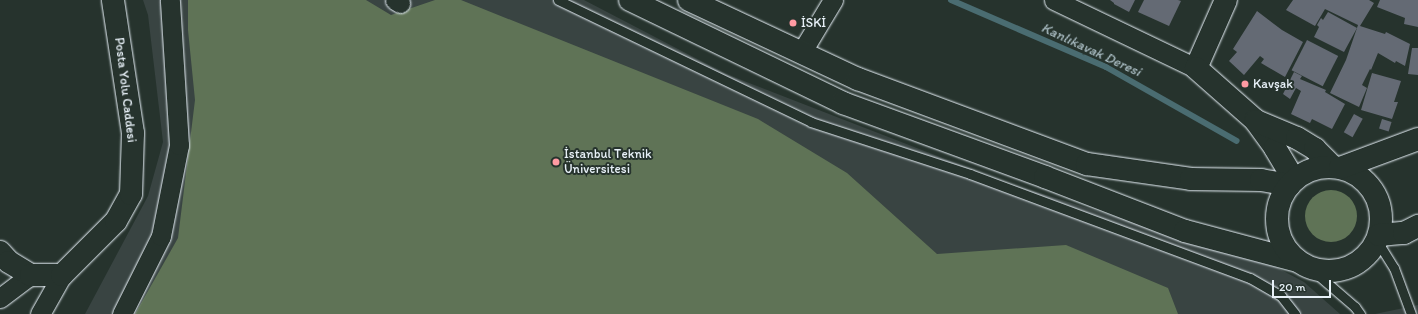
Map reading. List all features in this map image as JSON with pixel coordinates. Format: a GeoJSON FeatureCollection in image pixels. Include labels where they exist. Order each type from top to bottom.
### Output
{"type":"FeatureCollection","features":[{"type":"Feature","properties":{"kind":"main road","name":"Posta Yolu Caddesi"},"geometry":{"type":"LineString","coordinates":[[62,276],[116,221],[131,194],[133,133],[113,0]]}},
{"type":"Feature","properties":{"kind":"main road"},"geometry":{"type":"LineString","coordinates":[[630,0],[843,104],[1045,177],[1185,231],[1327,272],[1342,270],[1357,264],[1369,254],[1378,238],[1382,223],[1378,199],[1371,188],[1363,179],[1352,172],[1337,167],[1316,149],[1297,138],[1255,120]]}},
{"type":"Feature","properties":{"kind":"main road"},"geometry":{"type":"LineString","coordinates":[[689,0],[715,6],[801,53],[858,79],[1087,164],[1191,179],[1292,182]]}},
{"type":"Feature","properties":{"kind":"main road"},"geometry":{"type":"LineString","coordinates":[[1223,3],[1196,68],[1255,120],[1275,148],[1292,182]]}},
{"type":"Feature","properties":{"kind":"main road"},"geometry":{"type":"LineString","coordinates":[[1305,265],[1289,253],[1282,242],[1277,224],[1278,206],[1283,194],[1292,182],[1312,170],[1337,167],[1418,139]]}},
{"type":"Feature","properties":{"kind":"main road"},"geometry":{"type":"LineString","coordinates":[[1378,238],[1404,233],[1418,226]]}},
{"type":"Feature","properties":{"kind":"main road"},"geometry":{"type":"LineString","coordinates":[[0,252],[9,262],[31,275],[62,276]]}},
{"type":"Feature","properties":{"kind":"street"},"geometry":{"type":"LineString","coordinates":[[122,314],[161,236],[179,145],[170,0]]}},
{"type":"Feature","properties":{"kind":"street"},"geometry":{"type":"LineString","coordinates":[[801,53],[833,0]]}},
{"type":"Feature","properties":{"kind":"street"},"geometry":{"type":"LineString","coordinates":[[1054,0],[1196,68]]}},
{"type":"Feature","properties":{"kind":"street"},"geometry":{"type":"LineString","coordinates":[[0,298],[31,275]]}},
{"type":"Feature","properties":{"kind":"street"},"geometry":{"type":"LineString","coordinates":[[40,314],[62,276]]}},
{"type":"Feature","properties":{"kind":"lane"},"geometry":{"type":"LineString","coordinates":[[558,0],[811,122],[970,174],[1250,278],[1281,296],[1295,314]]}},
{"type":"Feature","properties":{"kind":"lane"},"geometry":{"type":"LineString","coordinates":[[1378,238],[1394,268],[1411,314]]}},
{"type":"Feature","properties":{"kind":"lane"},"geometry":{"type":"LineString","coordinates":[[1305,265],[1331,284],[1355,307],[1360,314]]}},
{"type":"Feature","properties":{"kind":"shaded area","name":"İstanbul Teknik Üniversitesi"},"geometry":{"type":"Polygon","coordinates":[[[143,0],[584,0],[726,74],[1007,183],[1272,265],[1304,282],[1340,314],[85,314],[148,196],[163,142],[148,15],[143,0]]]}},
{"type":"Feature","properties":{"kind":"shaded area"},"geometry":{"type":"Polygon","coordinates":[[[1418,305],[1418,314],[1375,314],[1418,305]]]}},
{"type":"Feature","properties":{"kind":"green space","name":"İstanbul Teknik Üniversitesi"},"geometry":{"type":"Polygon","coordinates":[[[188,0],[366,0],[391,15],[435,0],[461,0],[758,119],[847,173],[937,254],[1066,245],[1168,288],[1178,314],[135,314],[178,238],[195,100],[188,30],[188,0]]]}},
{"type":"Feature","properties":{"kind":"green space"},"geometry":{"type":"Polygon","coordinates":[[[1326,190],[1336,190],[1345,194],[1353,202],[1357,211],[1357,221],[1353,230],[1345,238],[1336,242],[1326,242],[1317,238],[1309,230],[1305,221],[1305,211],[1309,202],[1317,194],[1326,190]]]}},
{"type":"Feature","properties":{"kind":"building"},"geometry":{"type":"Polygon","coordinates":[[[1110,0],[1135,0],[1129,12],[1114,4],[1110,0]]]}},
{"type":"Feature","properties":{"kind":"building"},"geometry":{"type":"Polygon","coordinates":[[[1144,0],[1181,1],[1169,26],[1138,12],[1144,0]]]}},
{"type":"Feature","properties":{"kind":"building"},"geometry":{"type":"Polygon","coordinates":[[[1293,0],[1369,0],[1374,3],[1360,26],[1385,34],[1386,32],[1410,44],[1405,66],[1396,61],[1395,63],[1378,53],[1371,70],[1370,69],[1362,85],[1367,88],[1359,107],[1330,93],[1346,60],[1358,25],[1325,9],[1315,26],[1286,10],[1293,0]]]}},
{"type":"Feature","properties":{"kind":"building"},"geometry":{"type":"Polygon","coordinates":[[[1380,0],[1418,0],[1418,27],[1404,24],[1405,18],[1377,7],[1380,0]]]}},
{"type":"Feature","properties":{"kind":"building"},"geometry":{"type":"Polygon","coordinates":[[[1257,11],[1282,30],[1303,42],[1285,77],[1261,63],[1264,59],[1260,56],[1244,75],[1229,61],[1237,52],[1233,49],[1257,11]]]}},
{"type":"Feature","properties":{"kind":"building"},"geometry":{"type":"Polygon","coordinates":[[[1328,12],[1357,28],[1344,52],[1314,37],[1319,27],[1317,25],[1321,18],[1323,20],[1328,12]]]}},
{"type":"Feature","properties":{"kind":"building"},"geometry":{"type":"Polygon","coordinates":[[[1307,40],[1338,56],[1323,86],[1292,70],[1307,40]]]}},
{"type":"Feature","properties":{"kind":"building"},"geometry":{"type":"Polygon","coordinates":[[[1412,48],[1418,48],[1418,75],[1408,74],[1412,48]]]}},
{"type":"Feature","properties":{"kind":"building"},"geometry":{"type":"Polygon","coordinates":[[[1294,72],[1302,76],[1300,79],[1326,90],[1325,92],[1345,104],[1332,129],[1312,119],[1310,123],[1291,114],[1301,91],[1296,88],[1290,99],[1283,94],[1294,72]]]}},
{"type":"Feature","properties":{"kind":"building"},"geometry":{"type":"Polygon","coordinates":[[[1372,73],[1401,81],[1394,102],[1398,102],[1392,119],[1361,110],[1372,73]]]}},
{"type":"Feature","properties":{"kind":"building"},"geometry":{"type":"Polygon","coordinates":[[[1354,114],[1363,119],[1353,137],[1344,132],[1354,114]]]}},
{"type":"Feature","properties":{"kind":"building"},"geometry":{"type":"Polygon","coordinates":[[[1382,119],[1392,122],[1389,131],[1379,129],[1382,119]]]}},
{"type":"Feature","properties":{"kind":"waterway","name":"Kanlıkavak Deresi"},"geometry":{"type":"LineString","coordinates":[[951,0],[1106,67],[1237,141]]}},
{"type":"Feature","properties":{"kind":"place","name":"İSKİ"},"geometry":{"type":"Point","coordinates":[793,23]}},
{"type":"Feature","properties":{"kind":"place","name":"Kavşak"},"geometry":{"type":"Point","coordinates":[1245,84]}},
{"type":"Feature","properties":{"kind":"place","name":"İstanbul Teknik Üniversitesi"},"geometry":{"type":"Point","coordinates":[556,162]}}]}
